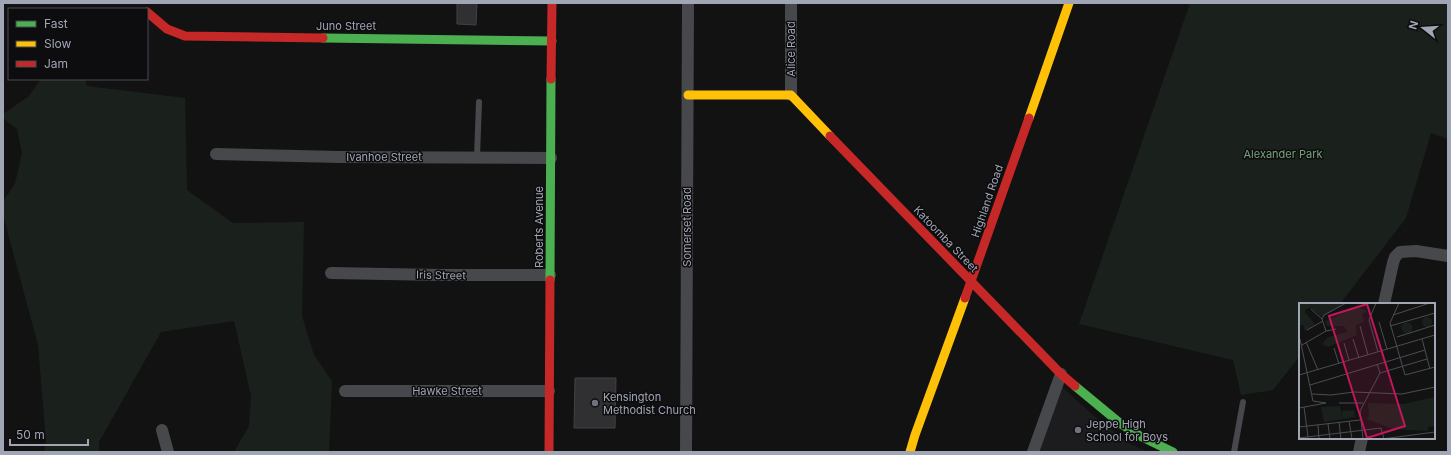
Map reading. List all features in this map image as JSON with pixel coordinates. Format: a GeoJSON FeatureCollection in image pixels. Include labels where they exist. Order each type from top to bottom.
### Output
{"type":"FeatureCollection","features":[{"type":"Feature","properties":{"kind":"street","name":"Roberts Avenue"},"geometry":{"type":"LineString","coordinates":[[549,452],[552,3]]}},
{"type":"Feature","properties":{"kind":"street","name":"Somerset Road"},"geometry":{"type":"LineString","coordinates":[[686,452],[688,3]]}},
{"type":"Feature","properties":{"kind":"street","name":"Alice Road"},"geometry":{"type":"LineString","coordinates":[[791,3],[791,95]]}},
{"type":"Feature","properties":{"kind":"street","name":"Highland Road"},"geometry":{"type":"LineString","coordinates":[[910,452],[1069,3]]}},
{"type":"Feature","properties":{"kind":"street","name":"Juno Street"},"geometry":{"type":"LineString","coordinates":[[148,13],[168,30],[184,37],[552,41]]}},
{"type":"Feature","properties":{"kind":"street"},"geometry":{"type":"LineString","coordinates":[[688,94],[791,95]]}},
{"type":"Feature","properties":{"kind":"street","name":"Katoomba Street"},"geometry":{"type":"LineString","coordinates":[[791,95],[1061,374],[1121,424],[1145,439],[1173,452]]}},
{"type":"Feature","properties":{"kind":"street","name":"Ivanhoe Street"},"geometry":{"type":"LineString","coordinates":[[216,154],[340,157],[551,158]]}},
{"type":"Feature","properties":{"kind":"street"},"geometry":{"type":"LineString","coordinates":[[1384,303],[1393,263],[1395,257],[1400,252],[1416,251],[1448,256]]}},
{"type":"Feature","properties":{"kind":"street","name":"Iris Street"},"geometry":{"type":"LineString","coordinates":[[331,273],[550,275]]}},
{"type":"Feature","properties":{"kind":"street"},"geometry":{"type":"LineString","coordinates":[[1033,452],[1061,374]]}},
{"type":"Feature","properties":{"kind":"street","name":"Hawke Street"},"geometry":{"type":"LineString","coordinates":[[345,391],[549,391]]}},
{"type":"Feature","properties":{"kind":"street"},"geometry":{"type":"LineString","coordinates":[[162,430],[168,452]]}},
{"type":"Feature","properties":{"kind":"street"},"geometry":{"type":"LineString","coordinates":[[1359,452],[1362,439]]}},
{"type":"Feature","properties":{"kind":"lane"},"geometry":{"type":"LineString","coordinates":[[476,157],[479,102]]}},
{"type":"Feature","properties":{"kind":"lane"},"geometry":{"type":"LineString","coordinates":[[1234,452],[1243,402]]}},
{"type":"Feature","properties":{"kind":"shaded area","name":"Jeppe High School for Boys"},"geometry":{"type":"Polygon","coordinates":[[[1061,386],[1094,416],[1130,444],[1149,452],[1036,452],[1061,386]]]}},
{"type":"Feature","properties":{"kind":"green space","name":"Alexander Park"},"geometry":{"type":"Polygon","coordinates":[[[1190,3],[1448,3],[1448,139],[1431,133],[1406,218],[1341,303],[1299,303],[1299,357],[1273,390],[1241,395],[1233,360],[1079,324],[1190,3]]]}},
{"type":"Feature","properties":{"kind":"green space"},"geometry":{"type":"Polygon","coordinates":[[[40,80],[85,80],[87,86],[185,98],[187,190],[233,223],[304,222],[302,316],[314,355],[332,381],[329,452],[234,452],[249,426],[251,396],[234,321],[161,332],[99,442],[99,452],[44,452],[46,441],[38,345],[3,215],[3,201],[15,184],[22,153],[17,129],[3,118],[3,114],[29,96],[40,80]]]}},
{"type":"Feature","properties":{"kind":"building"},"geometry":{"type":"Polygon","coordinates":[[[457,3],[477,3],[476,25],[457,24],[457,3]]]}},
{"type":"Feature","properties":{"kind":"building","name":"Kensington Methodist Church"},"geometry":{"type":"Polygon","coordinates":[[[575,378],[616,378],[615,428],[574,428],[575,378]]]}},
{"type":"Feature","properties":{"kind":"traffic: fast"},"geometry":{"type":"LineString","coordinates":[[323,38],[552,41]]}},
{"type":"Feature","properties":{"kind":"traffic: fast"},"geometry":{"type":"LineString","coordinates":[[550,280],[551,79]]}},
{"type":"Feature","properties":{"kind":"traffic: fast"},"geometry":{"type":"LineString","coordinates":[[1075,386],[1121,424],[1140,436],[1173,452]]}},
{"type":"Feature","properties":{"kind":"traffic: slow"},"geometry":{"type":"LineString","coordinates":[[1029,118],[1069,3]]}},
{"type":"Feature","properties":{"kind":"traffic: slow"},"geometry":{"type":"LineString","coordinates":[[688,95],[791,95],[830,136]]}},
{"type":"Feature","properties":{"kind":"traffic: slow"},"geometry":{"type":"LineString","coordinates":[[910,452],[965,298]]}},
{"type":"Feature","properties":{"kind":"traffic: jam"},"geometry":{"type":"LineString","coordinates":[[551,79],[552,3]]}},
{"type":"Feature","properties":{"kind":"traffic: jam"},"geometry":{"type":"LineString","coordinates":[[148,13],[167,29],[185,36],[323,38]]}},
{"type":"Feature","properties":{"kind":"traffic: jam"},"geometry":{"type":"LineString","coordinates":[[965,298],[1029,118]]}},
{"type":"Feature","properties":{"kind":"traffic: jam"},"geometry":{"type":"LineString","coordinates":[[830,136],[1061,374],[1075,386]]}},
{"type":"Feature","properties":{"kind":"traffic: jam"},"geometry":{"type":"LineString","coordinates":[[549,452],[550,280]]}},
{"type":"Feature","properties":{"kind":"place","name":"Kensington Methodist Church"},"geometry":{"type":"Point","coordinates":[595,403]}},
{"type":"Feature","properties":{"kind":"place","name":"Jeppe High School for Boys"},"geometry":{"type":"Point","coordinates":[1078,430]}}]}
